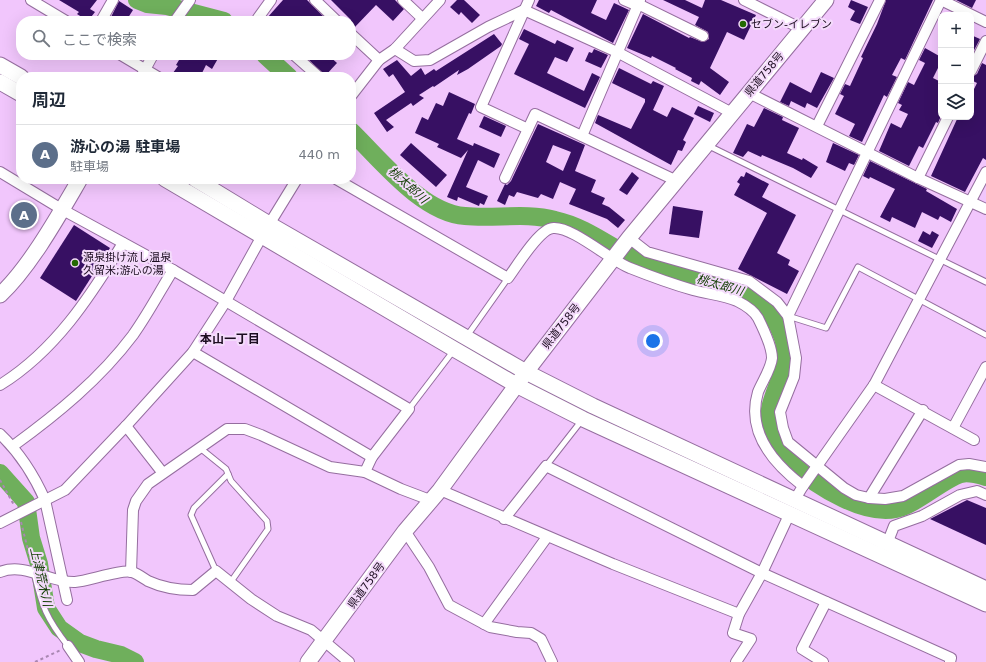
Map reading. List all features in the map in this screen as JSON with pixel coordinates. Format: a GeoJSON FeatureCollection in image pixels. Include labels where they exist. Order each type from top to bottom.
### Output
{"type":"FeatureCollection","features":[{"type":"Feature","properties":{"kind":"street"},"geometry":{"type":"LineString","coordinates":[[31,0],[58,16]]}},
{"type":"Feature","properties":{"kind":"street"},"geometry":{"type":"LineString","coordinates":[[104,16],[113,0]]}},
{"type":"Feature","properties":{"kind":"street"},"geometry":{"type":"LineString","coordinates":[[179,16],[190,0]]}},
{"type":"Feature","properties":{"kind":"street"},"geometry":{"type":"LineString","coordinates":[[259,16],[271,0]]}},
{"type":"Feature","properties":{"kind":"street"},"geometry":{"type":"LineString","coordinates":[[315,0],[332,16]]}},
{"type":"Feature","properties":{"kind":"street"},"geometry":{"type":"LineString","coordinates":[[403,0],[422,18]]}},
{"type":"Feature","properties":{"kind":"street"},"geometry":{"type":"LineString","coordinates":[[356,90],[379,60],[394,49],[440,0]]}},
{"type":"Feature","properties":{"kind":"street"},"geometry":{"type":"LineString","coordinates":[[528,129],[481,107],[529,0]]}},
{"type":"Feature","properties":{"kind":"street"},"geometry":{"type":"LineString","coordinates":[[624,0],[639,3],[703,36]]}},
{"type":"Feature","properties":{"kind":"street"},"geometry":{"type":"LineString","coordinates":[[744,0],[763,4],[802,29]]}},
{"type":"Feature","properties":{"kind":"street","name":"県道758号"},"geometry":{"type":"LineString","coordinates":[[308,662],[405,531],[435,495],[518,386],[526,372],[629,238],[826,0]]}},
{"type":"Feature","properties":{"kind":"street"},"geometry":{"type":"LineString","coordinates":[[817,126],[880,0]]}},
{"type":"Feature","properties":{"kind":"street"},"geometry":{"type":"LineString","coordinates":[[788,316],[841,210],[941,0],[986,22]]}},
{"type":"Feature","properties":{"kind":"street"},"geometry":{"type":"LineString","coordinates":[[582,136],[639,3]]}},
{"type":"Feature","properties":{"kind":"street"},"geometry":{"type":"LineString","coordinates":[[394,49],[414,61],[430,60],[488,27],[524,10],[617,52],[732,113]]}},
{"type":"Feature","properties":{"kind":"street"},"geometry":{"type":"LineString","coordinates":[[356,39],[379,60]]}},
{"type":"Feature","properties":{"kind":"street"},"geometry":{"type":"LineString","coordinates":[[974,65],[986,41]]}},
{"type":"Feature","properties":{"kind":"street"},"geometry":{"type":"LineString","coordinates":[[127,60],[142,72]]}},
{"type":"Feature","properties":{"kind":"street"},"geometry":{"type":"LineString","coordinates":[[144,72],[150,60]]}},
{"type":"Feature","properties":{"kind":"street"},"geometry":{"type":"LineString","coordinates":[[300,60],[313,72]]}},
{"type":"Feature","properties":{"kind":"street"},"geometry":{"type":"LineString","coordinates":[[0,65],[16,74]]}},
{"type":"Feature","properties":{"kind":"street"},"geometry":{"type":"LineString","coordinates":[[0,82],[16,91]]}},
{"type":"Feature","properties":{"kind":"street"},"geometry":{"type":"LineString","coordinates":[[749,93],[918,178],[986,209]]}},
{"type":"Feature","properties":{"kind":"street"},"geometry":{"type":"LineString","coordinates":[[505,178],[534,114],[677,181]]}},
{"type":"Feature","properties":{"kind":"street"},"geometry":{"type":"LineString","coordinates":[[918,178],[947,120]]}},
{"type":"Feature","properties":{"kind":"street"},"geometry":{"type":"LineString","coordinates":[[794,500],[818,468],[874,385],[986,172]]}},
{"type":"Feature","properties":{"kind":"street"},"geometry":{"type":"LineString","coordinates":[[1,175],[16,184]]}},
{"type":"Feature","properties":{"kind":"street"},"geometry":{"type":"LineString","coordinates":[[17,184],[173,270],[409,408],[372,457],[365,472]]}},
{"type":"Feature","properties":{"kind":"street"},"geometry":{"type":"LineString","coordinates":[[0,295],[13,283],[62,210],[77,184]]}},
{"type":"Feature","properties":{"kind":"street"},"geometry":{"type":"LineString","coordinates":[[175,184],[265,230],[466,337],[526,372],[593,406],[986,589]]}},
{"type":"Feature","properties":{"kind":"street"},"geometry":{"type":"LineString","coordinates":[[202,184],[265,230],[454,349],[518,386],[583,419],[789,515],[986,604]]}},
{"type":"Feature","properties":{"kind":"street"},"geometry":{"type":"LineString","coordinates":[[0,523],[65,490],[126,426],[193,352],[226,301],[265,230],[294,184]]}},
{"type":"Feature","properties":{"kind":"street"},"geometry":{"type":"LineString","coordinates":[[345,184],[508,278],[544,231],[554,228],[567,231],[629,268],[692,290],[737,301],[757,316],[766,335],[772,358],[758,394],[756,417],[762,440],[773,459],[787,474],[803,486]]}},
{"type":"Feature","properties":{"kind":"street"},"geometry":{"type":"LineString","coordinates":[[629,238],[647,252],[749,282],[777,302],[788,316],[796,358],[794,377],[780,412],[783,428],[788,442],[818,468],[856,495],[885,499],[903,496],[959,465],[969,464],[986,467]]}},
{"type":"Feature","properties":{"kind":"street"},"geometry":{"type":"LineString","coordinates":[[0,385],[44,350],[70,322],[96,287],[123,243]]}},
{"type":"Feature","properties":{"kind":"street"},"geometry":{"type":"LineString","coordinates":[[13,446],[56,415],[104,368],[133,334],[173,270]]}},
{"type":"Feature","properties":{"kind":"street"},"geometry":{"type":"LineString","coordinates":[[193,352],[372,457]]}},
{"type":"Feature","properties":{"kind":"street"},"geometry":{"type":"LineString","coordinates":[[954,428],[986,367]]}},
{"type":"Feature","properties":{"kind":"street"},"geometry":{"type":"LineString","coordinates":[[874,385],[922,410],[974,440]]}},
{"type":"Feature","properties":{"kind":"street"},"geometry":{"type":"LineString","coordinates":[[869,498],[922,410]]}},
{"type":"Feature","properties":{"kind":"street"},"geometry":{"type":"LineString","coordinates":[[126,426],[162,472]]}},
{"type":"Feature","properties":{"kind":"street"},"geometry":{"type":"LineString","coordinates":[[131,572],[133,510],[136,501],[148,484],[162,472],[227,428],[245,429],[330,467],[365,472],[401,490],[435,495],[504,519],[739,614]]}},
{"type":"Feature","properties":{"kind":"street"},"geometry":{"type":"LineString","coordinates":[[0,434],[13,446],[39,487],[41,502],[67,600]]}},
{"type":"Feature","properties":{"kind":"street"},"geometry":{"type":"LineString","coordinates":[[504,519],[546,466],[762,573],[951,658],[950,662]]}},
{"type":"Feature","properties":{"kind":"street"},"geometry":{"type":"LineString","coordinates":[[887,544],[894,526],[922,516],[960,496],[977,491],[986,495]]}},
{"type":"Feature","properties":{"kind":"street"},"geometry":{"type":"LineString","coordinates":[[736,662],[751,639],[733,633],[739,614],[762,573],[789,515]]}},
{"type":"Feature","properties":{"kind":"street"},"geometry":{"type":"LineString","coordinates":[[405,531],[429,568],[449,605],[484,624],[517,632],[531,633],[541,640],[552,662]]}},
{"type":"Feature","properties":{"kind":"street"},"geometry":{"type":"LineString","coordinates":[[484,624],[547,537]]}},
{"type":"Feature","properties":{"kind":"street"},"geometry":{"type":"LineString","coordinates":[[0,572],[20,569],[61,580],[75,582],[131,572],[150,582],[174,590],[193,590],[216,571],[251,599],[277,616],[312,630],[349,662]]}},
{"type":"Feature","properties":{"kind":"street"},"geometry":{"type":"LineString","coordinates":[[823,662],[802,649],[826,602]]}},
{"type":"Feature","properties":{"kind":"street"},"geometry":{"type":"LineString","coordinates":[[68,646],[79,662]]}},
{"type":"Feature","properties":{"kind":"lane"},"geometry":{"type":"LineString","coordinates":[[706,144],[986,282]]}},
{"type":"Feature","properties":{"kind":"lane"},"geometry":{"type":"LineString","coordinates":[[788,316],[826,328],[858,267],[986,335]]}},
{"type":"Feature","properties":{"kind":"lane"},"geometry":{"type":"LineString","coordinates":[[466,337],[508,278]]}},
{"type":"Feature","properties":{"kind":"lane"},"geometry":{"type":"LineString","coordinates":[[409,408],[454,349]]}},
{"type":"Feature","properties":{"kind":"lane"},"geometry":{"type":"LineString","coordinates":[[546,466],[583,419]]}},
{"type":"Feature","properties":{"kind":"lane"},"geometry":{"type":"LineString","coordinates":[[200,447],[226,469],[232,481],[267,521],[268,529],[230,583]]}},
{"type":"Feature","properties":{"kind":"lane"},"geometry":{"type":"LineString","coordinates":[[216,571],[191,515],[194,508],[228,474]]}},
{"type":"Feature","properties":{"kind":"lane"},"geometry":{"type":"LineString","coordinates":[[36,574],[43,608],[52,626],[68,646]]}},
{"type":"Feature","properties":{"kind":"path"},"geometry":{"type":"LineString","coordinates":[[0,480],[19,514],[36,574]]}},
{"type":"Feature","properties":{"kind":"path"},"geometry":{"type":"LineString","coordinates":[[35,662],[68,646]]}},
{"type":"Feature","properties":{"kind":"building"},"geometry":{"type":"Polygon","coordinates":[[[59,0],[97,0],[90,9],[95,12],[92,16],[80,16],[77,14],[79,12],[59,0]]]}},
{"type":"Feature","properties":{"kind":"building"},"geometry":{"type":"Polygon","coordinates":[[[283,0],[307,0],[323,16],[269,16],[283,0]]]}},
{"type":"Feature","properties":{"kind":"building"},"geometry":{"type":"Polygon","coordinates":[[[331,0],[395,0],[404,9],[393,21],[376,5],[356,26],[356,16],[347,16],[331,0]]]}},
{"type":"Feature","properties":{"kind":"building"},"geometry":{"type":"Polygon","coordinates":[[[457,0],[464,0],[480,15],[472,23],[461,12],[459,15],[450,7],[457,0]]]}},
{"type":"Feature","properties":{"kind":"building"},"geometry":{"type":"Polygon","coordinates":[[[539,0],[597,0],[591,13],[606,20],[614,3],[629,10],[613,43],[551,10],[549,13],[536,6],[539,0]]]}},
{"type":"Feature","properties":{"kind":"building"},"geometry":{"type":"Polygon","coordinates":[[[663,0],[685,0],[702,8],[705,0],[721,0],[756,15],[744,40],[727,32],[710,68],[729,82],[720,95],[701,81],[699,85],[691,81],[692,78],[675,69],[676,68],[652,56],[651,58],[627,48],[643,14],[689,38],[690,37],[703,42],[709,39],[708,32],[695,25],[699,17],[663,0]]]}},
{"type":"Feature","properties":{"kind":"building"},"geometry":{"type":"Polygon","coordinates":[[[851,0],[868,7],[860,24],[850,20],[855,11],[848,7],[851,0]]]}},
{"type":"Feature","properties":{"kind":"building"},"geometry":{"type":"Polygon","coordinates":[[[886,0],[933,0],[905,60],[901,58],[892,75],[897,77],[887,97],[884,95],[862,142],[849,136],[855,124],[835,114],[844,96],[840,94],[845,84],[850,86],[886,0]]]}},
{"type":"Feature","properties":{"kind":"building"},"geometry":{"type":"Polygon","coordinates":[[[956,0],[976,0],[972,8],[956,0]]]}},
{"type":"Feature","properties":{"kind":"building"},"geometry":{"type":"Polygon","coordinates":[[[119,1],[133,10],[129,16],[112,16],[119,1]]]}},
{"type":"Feature","properties":{"kind":"building"},"geometry":{"type":"Polygon","coordinates":[[[524,29],[555,44],[557,40],[574,48],[567,62],[555,57],[547,73],[584,91],[592,73],[600,77],[585,108],[514,74],[529,44],[519,39],[524,29]]]}},
{"type":"Feature","properties":{"kind":"building"},"geometry":{"type":"Polygon","coordinates":[[[494,34],[502,44],[501,46],[468,69],[457,75],[459,70],[419,95],[424,98],[413,106],[411,103],[386,120],[394,127],[387,132],[374,113],[405,92],[393,74],[389,77],[383,69],[397,60],[411,76],[421,68],[425,75],[434,69],[436,71],[494,34]]]}},
{"type":"Feature","properties":{"kind":"building"},"geometry":{"type":"Polygon","coordinates":[[[974,36],[980,39],[974,50],[974,36]]]}},
{"type":"Feature","properties":{"kind":"building"},"geometry":{"type":"Polygon","coordinates":[[[925,48],[938,55],[938,68],[933,78],[938,80],[938,120],[939,120],[938,123],[936,122],[923,148],[919,146],[909,166],[879,151],[891,123],[901,128],[908,114],[899,110],[902,105],[898,103],[908,82],[914,85],[925,63],[919,60],[925,48]]]}},
{"type":"Feature","properties":{"kind":"building"},"geometry":{"type":"Polygon","coordinates":[[[594,49],[608,55],[601,68],[585,61],[589,52],[592,53],[594,49]]]}},
{"type":"Feature","properties":{"kind":"building"},"geometry":{"type":"Polygon","coordinates":[[[179,60],[217,60],[212,69],[206,65],[202,72],[174,72],[178,66],[176,65],[179,60]]]}},
{"type":"Feature","properties":{"kind":"building"},"geometry":{"type":"Polygon","coordinates":[[[309,60],[334,60],[337,63],[329,72],[321,72],[309,60]]]}},
{"type":"Feature","properties":{"kind":"building"},"geometry":{"type":"Polygon","coordinates":[[[982,63],[986,65],[986,160],[983,158],[965,192],[931,176],[957,120],[974,120],[974,89],[977,83],[974,82],[974,76],[977,74],[982,63]]]}},
{"type":"Feature","properties":{"kind":"building"},"geometry":{"type":"Polygon","coordinates":[[[619,68],[651,84],[653,81],[664,86],[653,110],[667,117],[672,107],[694,118],[683,140],[686,142],[682,151],[678,150],[671,165],[595,123],[598,115],[631,129],[645,102],[645,99],[612,83],[619,68]]]}},
{"type":"Feature","properties":{"kind":"building"},"geometry":{"type":"Polygon","coordinates":[[[821,72],[834,78],[817,108],[807,103],[805,108],[791,101],[789,106],[780,102],[790,82],[811,93],[821,72]]]}},
{"type":"Feature","properties":{"kind":"building"},"geometry":{"type":"Polygon","coordinates":[[[449,92],[475,104],[471,114],[469,113],[457,139],[473,146],[474,143],[500,154],[494,168],[478,160],[466,187],[488,196],[484,205],[480,203],[479,206],[458,197],[457,201],[447,197],[468,150],[461,158],[437,147],[439,144],[415,133],[422,117],[428,120],[436,103],[443,106],[449,92]]]}},
{"type":"Feature","properties":{"kind":"building"},"geometry":{"type":"Polygon","coordinates":[[[698,106],[714,113],[710,122],[694,114],[698,106]]]}},
{"type":"Feature","properties":{"kind":"building"},"geometry":{"type":"Polygon","coordinates":[[[764,108],[783,117],[782,120],[799,128],[787,153],[802,160],[803,158],[818,167],[811,178],[793,168],[762,155],[761,157],[748,151],[743,157],[733,153],[747,124],[754,127],[764,108]]]}},
{"type":"Feature","properties":{"kind":"building"},"geometry":{"type":"Polygon","coordinates":[[[484,116],[506,126],[501,137],[479,127],[484,116]]]}},
{"type":"Feature","properties":{"kind":"building"},"geometry":{"type":"Polygon","coordinates":[[[538,124],[585,145],[575,171],[596,180],[591,192],[605,198],[602,204],[609,207],[625,220],[618,228],[607,219],[569,204],[576,189],[560,182],[553,199],[541,194],[538,198],[517,192],[514,197],[509,195],[505,205],[497,201],[505,184],[507,185],[511,181],[538,124]],[[553,145],[546,162],[563,171],[571,152],[553,145]]]}},
{"type":"Feature","properties":{"kind":"building"},"geometry":{"type":"Polygon","coordinates":[[[411,143],[447,175],[436,187],[400,155],[411,143]]]}},
{"type":"Feature","properties":{"kind":"building"},"geometry":{"type":"Polygon","coordinates":[[[833,143],[859,155],[854,165],[849,163],[845,171],[826,162],[833,143]]]}},
{"type":"Feature","properties":{"kind":"building"},"geometry":{"type":"Polygon","coordinates":[[[870,161],[927,189],[926,191],[957,209],[951,222],[940,216],[938,220],[922,212],[915,228],[892,217],[890,222],[880,217],[895,189],[870,177],[869,179],[863,176],[870,161]]]}},
{"type":"Feature","properties":{"kind":"building"},"geometry":{"type":"Polygon","coordinates":[[[632,172],[639,178],[627,195],[619,190],[632,172]]]}},
{"type":"Feature","properties":{"kind":"building"},"geometry":{"type":"Polygon","coordinates":[[[746,172],[769,184],[762,197],[796,215],[777,253],[790,260],[788,265],[799,271],[787,294],[738,269],[767,213],[734,195],[740,184],[737,182],[741,176],[744,177],[746,172]]]}},
{"type":"Feature","properties":{"kind":"building"},"geometry":{"type":"Polygon","coordinates":[[[673,206],[703,211],[699,238],[669,234],[673,206]]]}},
{"type":"Feature","properties":{"kind":"building","name":"源泉掛け流し温泉 久留米;游心の湯"},"geometry":{"type":"Polygon","coordinates":[[[74,225],[110,248],[76,301],[40,278],[74,225]]]}},
{"type":"Feature","properties":{"kind":"building"},"geometry":{"type":"Polygon","coordinates":[[[923,231],[930,235],[932,231],[939,235],[932,248],[918,241],[923,231]]]}},
{"type":"Feature","properties":{"kind":"building"},"geometry":{"type":"Polygon","coordinates":[[[967,500],[986,508],[986,545],[930,519],[967,500]]]}},
{"type":"Feature","properties":{"kind":"waterway","name":"桃太郎川"},"geometry":{"type":"LineString","coordinates":[[137,0],[147,4],[167,6],[205,16]]}},
{"type":"Feature","properties":{"kind":"waterway","name":"桃太郎川"},"geometry":{"type":"LineString","coordinates":[[270,60],[284,72]]}},
{"type":"Feature","properties":{"kind":"waterway","name":"桃太郎川"},"geometry":{"type":"LineString","coordinates":[[356,136],[403,183],[433,206],[449,213],[476,217],[533,216],[555,220],[581,229],[642,263],[692,278],[738,288],[755,297],[773,316],[784,342],[785,358],[782,373],[772,401],[769,415],[770,430],[776,445],[790,462],[800,471],[813,481],[843,499],[876,509],[891,510],[912,503],[948,480],[961,474],[964,473],[986,477]]}},
{"type":"Feature","properties":{"kind":"waterway","name":"上津荒木川"},"geometry":{"type":"LineString","coordinates":[[0,473],[26,502],[31,538],[39,564],[46,608],[59,628],[80,643],[96,649],[121,655],[135,662]]}},
{"type":"Feature","properties":{"kind":"place","name":"セブン-イレブン"},"geometry":{"type":"Point","coordinates":[743,24]}},
{"type":"Feature","properties":{"kind":"place","name":"游心の湯 駐車場"},"geometry":{"type":"Point","coordinates":[24,215]}},
{"type":"Feature","properties":{"kind":"place","name":"源泉掛け流し温泉 久留米;游心の湯"},"geometry":{"type":"Point","coordinates":[75,263]}},
{"type":"Feature","properties":{"kind":"district","name":"本山一丁目"},"geometry":{"type":"Point","coordinates":[230,339]}}]}
